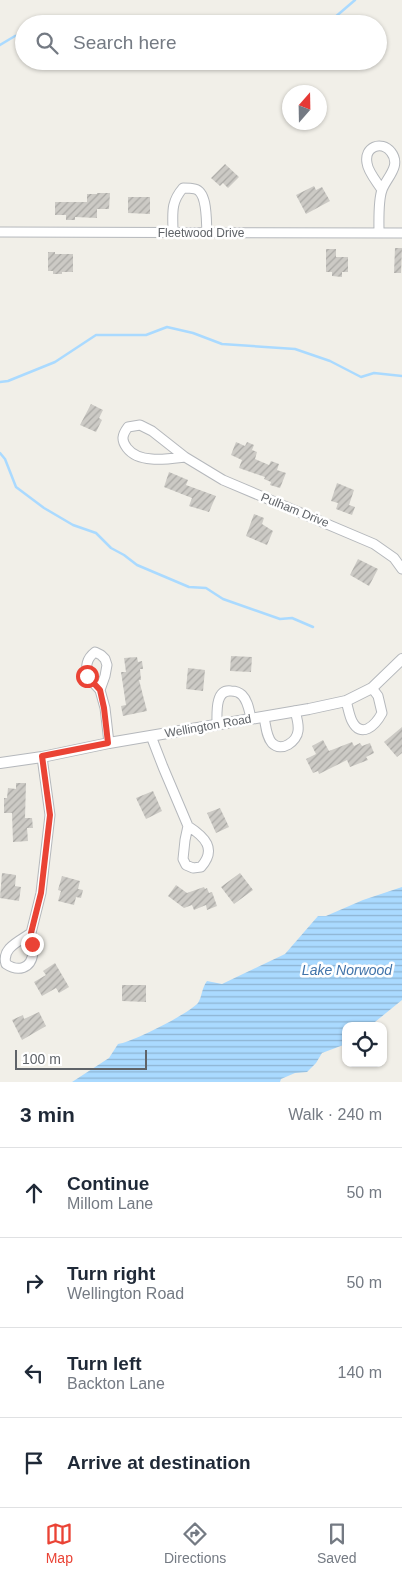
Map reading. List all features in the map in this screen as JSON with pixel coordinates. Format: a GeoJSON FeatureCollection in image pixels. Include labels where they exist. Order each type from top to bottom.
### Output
{"type":"FeatureCollection","features":[{"type":"Feature","properties":{"kind":"street"},"geometry":{"type":"LineString","coordinates":[[379,233],[382,190],[394,170],[395,156],[389,149],[379,145],[373,146],[369,151],[367,165],[382,190]]}},
{"type":"Feature","properties":{"kind":"street"},"geometry":{"type":"LineString","coordinates":[[173,233],[172,206],[175,196],[183,188],[196,189],[202,194],[207,233]]}},
{"type":"Feature","properties":{"kind":"street","name":"Fleetwood Drive"},"geometry":{"type":"LineString","coordinates":[[0,232],[402,233]]}},
{"type":"Feature","properties":{"kind":"street","name":"Pulham Drive"},"geometry":{"type":"LineString","coordinates":[[184,457],[156,459],[131,453],[124,443],[122,435],[128,427],[140,426],[152,431],[184,457],[222,480],[374,544],[394,558],[402,569]]}},
{"type":"Feature","properties":{"kind":"street","name":"Wellington Road"},"geometry":{"type":"LineString","coordinates":[[0,762],[295,712],[346,701],[372,688],[402,659]]}},
{"type":"Feature","properties":{"kind":"street"},"geometry":{"type":"LineString","coordinates":[[346,701],[352,722],[358,728],[365,730],[373,727],[382,714],[378,696],[372,688]]}},
{"type":"Feature","properties":{"kind":"street"},"geometry":{"type":"LineString","coordinates":[[100,690],[108,743]]}},
{"type":"Feature","properties":{"kind":"street"},"geometry":{"type":"LineString","coordinates":[[217,724],[219,701],[222,694],[227,690],[236,691],[242,695],[247,702],[251,718]]}},
{"type":"Feature","properties":{"kind":"street"},"geometry":{"type":"LineString","coordinates":[[264,717],[268,736],[274,745],[282,747],[296,739],[299,724],[295,712]]}},
{"type":"Feature","properties":{"kind":"street"},"geometry":{"type":"LineString","coordinates":[[151,736],[188,826]]}},
{"type":"Feature","properties":{"kind":"street"},"geometry":{"type":"LineString","coordinates":[[31,933],[41,893],[50,815],[42,756]]}},
{"type":"Feature","properties":{"kind":"water","name":"Lake Norwood"},"geometry":{"type":"Polygon","coordinates":[[[402,887],[402,1000],[375,1022],[342,1022],[342,1046],[322,1053],[307,1072],[295,1073],[281,1079],[280,1082],[72,1082],[109,1058],[118,1044],[147,1033],[192,1008],[198,1003],[207,981],[222,984],[285,954],[318,916],[326,916],[363,900],[402,887]]]}},
{"type":"Feature","properties":{"kind":"building"},"geometry":{"type":"Polygon","coordinates":[[[225,164],[239,177],[228,188],[223,183],[220,186],[211,178],[225,164]]]}},
{"type":"Feature","properties":{"kind":"building"},"geometry":{"type":"Polygon","coordinates":[[[314,186],[316,190],[322,187],[330,201],[306,214],[296,195],[314,186]]]}},
{"type":"Feature","properties":{"kind":"building"},"geometry":{"type":"Polygon","coordinates":[[[110,193],[109,209],[97,209],[97,218],[75,217],[75,220],[66,220],[66,215],[55,215],[55,202],[87,202],[87,194],[110,193]]]}},
{"type":"Feature","properties":{"kind":"building"},"geometry":{"type":"Polygon","coordinates":[[[128,197],[150,197],[150,214],[128,213],[128,197]]]}},
{"type":"Feature","properties":{"kind":"building"},"geometry":{"type":"Polygon","coordinates":[[[395,248],[402,248],[401,273],[394,273],[395,248]]]}},
{"type":"Feature","properties":{"kind":"building"},"geometry":{"type":"Polygon","coordinates":[[[326,249],[336,249],[336,257],[348,257],[348,272],[342,272],[342,277],[332,276],[332,272],[326,272],[326,249]]]}},
{"type":"Feature","properties":{"kind":"building"},"geometry":{"type":"Polygon","coordinates":[[[48,252],[73,254],[73,272],[53,274],[53,271],[48,271],[48,252]]]}},
{"type":"Feature","properties":{"kind":"building"},"geometry":{"type":"Polygon","coordinates":[[[91,404],[103,410],[99,418],[102,420],[96,432],[80,425],[91,404]]]}},
{"type":"Feature","properties":{"kind":"building"},"geometry":{"type":"Polygon","coordinates":[[[236,442],[245,446],[247,442],[254,445],[252,450],[257,452],[255,459],[269,465],[271,461],[279,464],[277,470],[286,473],[280,488],[270,485],[271,482],[264,479],[265,477],[239,468],[242,460],[231,455],[236,442]]]}},
{"type":"Feature","properties":{"kind":"building"},"geometry":{"type":"Polygon","coordinates":[[[169,472],[188,480],[186,485],[216,496],[209,512],[189,506],[192,498],[164,487],[169,472]]]}},
{"type":"Feature","properties":{"kind":"building"},"geometry":{"type":"Polygon","coordinates":[[[337,483],[354,490],[349,505],[355,507],[352,515],[336,509],[338,503],[331,501],[337,483]]]}},
{"type":"Feature","properties":{"kind":"building"},"geometry":{"type":"Polygon","coordinates":[[[254,514],[264,518],[262,524],[273,531],[267,545],[246,536],[254,514]]]}},
{"type":"Feature","properties":{"kind":"building"},"geometry":{"type":"Polygon","coordinates":[[[358,559],[378,569],[369,586],[350,575],[358,559]]]}},
{"type":"Feature","properties":{"kind":"building"},"geometry":{"type":"Polygon","coordinates":[[[231,656],[252,657],[251,672],[230,671],[231,656]]]}},
{"type":"Feature","properties":{"kind":"building"},"geometry":{"type":"Polygon","coordinates":[[[137,657],[138,662],[142,661],[143,669],[140,669],[141,680],[139,680],[147,711],[123,716],[121,706],[126,705],[121,672],[126,672],[124,658],[137,657]]]}},
{"type":"Feature","properties":{"kind":"building"},"geometry":{"type":"Polygon","coordinates":[[[188,668],[205,670],[203,691],[186,689],[188,668]]]}},
{"type":"Feature","properties":{"kind":"building"},"geometry":{"type":"Polygon","coordinates":[[[402,727],[402,753],[397,757],[384,742],[402,727]]]}},
{"type":"Feature","properties":{"kind":"building"},"geometry":{"type":"Polygon","coordinates":[[[323,740],[329,751],[352,742],[354,746],[360,743],[362,746],[370,743],[374,753],[366,757],[368,760],[350,767],[347,760],[319,774],[318,771],[313,773],[306,759],[316,754],[312,746],[323,740]]]}},
{"type":"Feature","properties":{"kind":"building"},"geometry":{"type":"Polygon","coordinates":[[[16,783],[26,783],[25,818],[32,818],[33,828],[27,828],[28,841],[13,842],[12,813],[4,813],[4,798],[7,798],[8,788],[16,789],[16,783]]]}},
{"type":"Feature","properties":{"kind":"building"},"geometry":{"type":"Polygon","coordinates":[[[153,791],[162,811],[146,819],[136,798],[153,791]]]}},
{"type":"Feature","properties":{"kind":"building"},"geometry":{"type":"Polygon","coordinates":[[[220,808],[229,827],[216,833],[207,813],[220,808]]]}},
{"type":"Feature","properties":{"kind":"building"},"geometry":{"type":"Polygon","coordinates":[[[2,873],[16,875],[15,886],[21,887],[19,901],[0,898],[2,873]]]}},
{"type":"Feature","properties":{"kind":"building"},"geometry":{"type":"Polygon","coordinates":[[[240,873],[253,890],[234,904],[221,887],[240,873]]]}},
{"type":"Feature","properties":{"kind":"building"},"geometry":{"type":"Polygon","coordinates":[[[62,876],[80,881],[78,889],[83,890],[81,898],[76,897],[74,905],[58,901],[61,891],[58,890],[62,876]]]}},
{"type":"Feature","properties":{"kind":"building"},"geometry":{"type":"Polygon","coordinates":[[[176,885],[187,893],[204,887],[205,889],[207,888],[209,893],[212,892],[217,906],[207,910],[206,905],[194,910],[192,905],[184,908],[168,896],[176,885]]]}},
{"type":"Feature","properties":{"kind":"building"},"geometry":{"type":"Polygon","coordinates":[[[55,963],[69,987],[59,993],[56,988],[42,996],[34,982],[46,975],[43,971],[55,963]]]}},
{"type":"Feature","properties":{"kind":"building"},"geometry":{"type":"Polygon","coordinates":[[[122,985],[146,985],[146,1002],[122,1001],[122,985]]]}},
{"type":"Feature","properties":{"kind":"building"},"geometry":{"type":"Polygon","coordinates":[[[39,1012],[46,1026],[22,1040],[12,1020],[23,1015],[24,1019],[39,1012]]]}},
{"type":"Feature","properties":{"kind":"waterway"},"geometry":{"type":"LineString","coordinates":[[338,15],[355,0]]}},
{"type":"Feature","properties":{"kind":"waterway"},"geometry":{"type":"LineString","coordinates":[[0,45],[15,36]]}},
{"type":"Feature","properties":{"kind":"waterway"},"geometry":{"type":"LineString","coordinates":[[0,382],[8,381],[55,362],[96,335],[146,335],[167,327],[193,333],[222,344],[295,349],[330,361],[361,377],[374,373],[402,376]]}},
{"type":"Feature","properties":{"kind":"waterway"},"geometry":{"type":"LineString","coordinates":[[0,453],[5,459],[16,487],[44,508],[73,525],[96,533],[111,548],[137,565],[189,587],[206,588],[223,599],[280,619],[292,618],[313,627]]}},
{"type":"Feature","properties":{"kind":"route"},"geometry":{"type":"LineString","coordinates":[[32,944],[31,933],[41,893],[50,815],[42,756],[108,743],[100,690],[87,676]]}}]}
